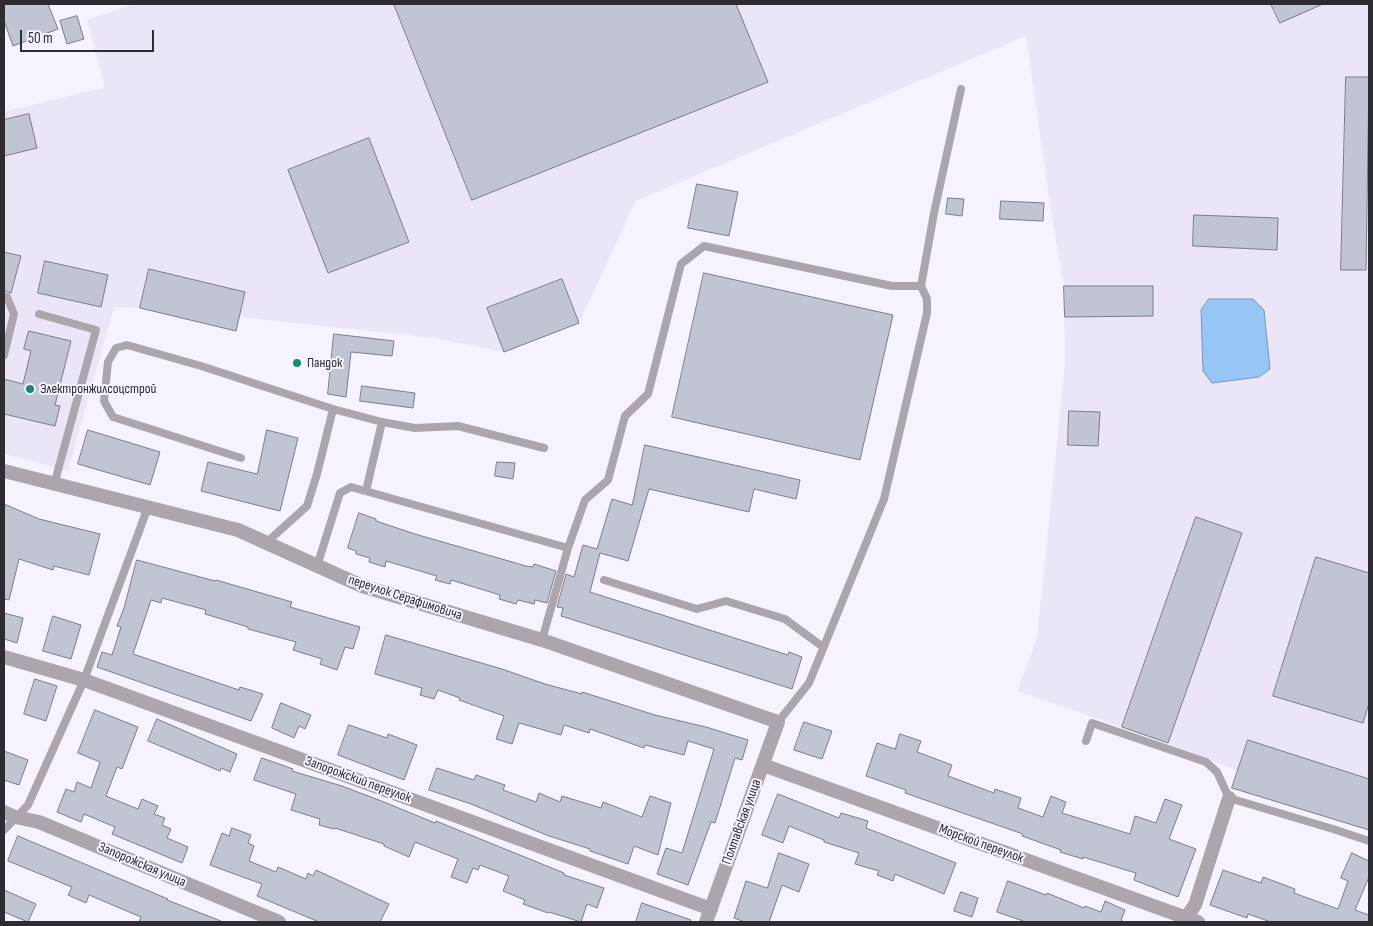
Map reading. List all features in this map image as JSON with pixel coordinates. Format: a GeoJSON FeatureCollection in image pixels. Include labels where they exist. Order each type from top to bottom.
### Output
{"type":"FeatureCollection","features":[{"type":"Feature","properties":{"kind":"street","name":"переулок Серафимовича"},"geometry":{"type":"LineString","coordinates":[[4,471],[238,530],[362,586],[542,640],[778,722]]}},
{"type":"Feature","properties":{"kind":"street","name":"Запорожский переулок"},"geometry":{"type":"LineString","coordinates":[[4,657],[84,680],[708,916]]}},
{"type":"Feature","properties":{"kind":"street","name":"Полтавская улица"},"geometry":{"type":"LineString","coordinates":[[708,916],[778,722]]}},
{"type":"Feature","properties":{"kind":"street","name":"Морской переулок"},"geometry":{"type":"LineString","coordinates":[[763,765],[1184,920],[1198,922]]}},
{"type":"Feature","properties":{"kind":"street"},"geometry":{"type":"LineString","coordinates":[[1184,920],[1195,905],[1229,798]]}},
{"type":"Feature","properties":{"kind":"street","name":"Запорожская улица"},"geometry":{"type":"LineString","coordinates":[[10,814],[39,822],[278,922]]}},
{"type":"Feature","properties":{"kind":"lane"},"geometry":{"type":"LineString","coordinates":[[778,722],[808,682],[884,499],[927,313],[927,299],[921,286],[934,213],[961,89]]}},
{"type":"Feature","properties":{"kind":"lane"},"geometry":{"type":"LineString","coordinates":[[542,640],[568,548],[585,500],[608,480],[625,416],[648,394],[681,264],[704,246],[892,286],[921,286]]}},
{"type":"Feature","properties":{"kind":"lane"},"geometry":{"type":"LineString","coordinates":[[4,296],[7,297],[14,314],[4,355]]}},
{"type":"Feature","properties":{"kind":"lane"},"geometry":{"type":"LineString","coordinates":[[39,314],[96,330],[54,485]]}},
{"type":"Feature","properties":{"kind":"lane"},"geometry":{"type":"LineString","coordinates":[[241,458],[113,417],[104,401],[108,362],[116,348],[127,345],[182,360],[333,409],[382,422],[415,428],[458,426],[544,448]]}},
{"type":"Feature","properties":{"kind":"lane"},"geometry":{"type":"LineString","coordinates":[[266,543],[307,506],[333,409]]}},
{"type":"Feature","properties":{"kind":"lane"},"geometry":{"type":"LineString","coordinates":[[366,491],[382,422]]}},
{"type":"Feature","properties":{"kind":"lane"},"geometry":{"type":"LineString","coordinates":[[317,566],[340,493],[351,487],[568,548]]}},
{"type":"Feature","properties":{"kind":"lane"},"geometry":{"type":"LineString","coordinates":[[4,830],[10,814],[28,805],[84,680],[148,507]]}},
{"type":"Feature","properties":{"kind":"lane"},"geometry":{"type":"LineString","coordinates":[[604,580],[697,609],[726,600],[785,619],[823,647]]}},
{"type":"Feature","properties":{"kind":"lane"},"geometry":{"type":"LineString","coordinates":[[1086,741],[1092,722],[1206,762],[1217,772],[1229,798],[1333,829],[1369,842]]}},
{"type":"Feature","properties":{"kind":"shaded area"},"geometry":{"type":"Polygon","coordinates":[[[134,4],[1369,4],[1369,830],[1232,788],[1238,771],[1167,743],[1017,691],[1037,638],[1065,364],[1064,286],[1053,224],[1026,36],[636,201],[579,323],[504,352],[434,338],[239,317],[236,331],[140,308],[114,307],[68,471],[4,454],[4,112],[105,87],[87,20],[134,4]]]}},
{"type":"Feature","properties":{"kind":"water"},"geometry":{"type":"Polygon","coordinates":[[[1209,299],[1253,299],[1264,310],[1270,369],[1259,377],[1212,383],[1203,371],[1201,310],[1209,299]]]}},
{"type":"Feature","properties":{"kind":"building"},"geometry":{"type":"Polygon","coordinates":[[[4,4],[48,4],[58,29],[13,46],[4,21],[4,4]]]}},
{"type":"Feature","properties":{"kind":"building"},"geometry":{"type":"Polygon","coordinates":[[[394,4],[736,4],[768,82],[472,200],[394,4]]]}},
{"type":"Feature","properties":{"kind":"building"},"geometry":{"type":"Polygon","coordinates":[[[1271,4],[1323,4],[1280,23],[1271,4]]]}},
{"type":"Feature","properties":{"kind":"building"},"geometry":{"type":"Polygon","coordinates":[[[77,16],[84,39],[67,44],[60,21],[77,16]]]}},
{"type":"Feature","properties":{"kind":"building"},"geometry":{"type":"Polygon","coordinates":[[[1346,77],[1369,77],[1366,270],[1341,270],[1346,77]]]}},
{"type":"Feature","properties":{"kind":"building"},"geometry":{"type":"Polygon","coordinates":[[[29,114],[37,148],[4,156],[4,120],[29,114]]]}},
{"type":"Feature","properties":{"kind":"building"},"geometry":{"type":"Polygon","coordinates":[[[369,138],[409,242],[328,273],[288,170],[369,138]]]}},
{"type":"Feature","properties":{"kind":"building"},"geometry":{"type":"Polygon","coordinates":[[[697,184],[738,192],[729,236],[688,228],[697,184]]]}},
{"type":"Feature","properties":{"kind":"building"},"geometry":{"type":"Polygon","coordinates":[[[948,198],[964,199],[962,216],[946,214],[948,198]]]}},
{"type":"Feature","properties":{"kind":"building"},"geometry":{"type":"Polygon","coordinates":[[[1001,201],[1044,203],[1043,221],[1000,219],[1001,201]]]}},
{"type":"Feature","properties":{"kind":"building"},"geometry":{"type":"Polygon","coordinates":[[[1194,215],[1278,218],[1277,250],[1193,246],[1194,215]]]}},
{"type":"Feature","properties":{"kind":"building"},"geometry":{"type":"Polygon","coordinates":[[[4,252],[21,256],[11,293],[4,291],[4,252]]]}},
{"type":"Feature","properties":{"kind":"building"},"geometry":{"type":"Polygon","coordinates":[[[45,261],[108,275],[101,307],[38,293],[45,261]]]}},
{"type":"Feature","properties":{"kind":"building"},"geometry":{"type":"Polygon","coordinates":[[[149,269],[245,292],[236,331],[140,308],[149,269]]]}},
{"type":"Feature","properties":{"kind":"building"},"geometry":{"type":"Polygon","coordinates":[[[704,273],[893,315],[860,460],[672,417],[704,273]]]}},
{"type":"Feature","properties":{"kind":"building"},"geometry":{"type":"Polygon","coordinates":[[[562,279],[579,323],[504,352],[487,308],[562,279]]]}},
{"type":"Feature","properties":{"kind":"building"},"geometry":{"type":"Polygon","coordinates":[[[1064,286],[1153,286],[1153,316],[1065,317],[1064,286]]]}},
{"type":"Feature","properties":{"kind":"building"},"geometry":{"type":"Polygon","coordinates":[[[29,331],[71,341],[55,405],[60,406],[55,426],[4,414],[4,379],[23,384],[31,351],[24,349],[29,331]]]}},
{"type":"Feature","properties":{"kind":"building"},"geometry":{"type":"Polygon","coordinates":[[[334,334],[394,341],[392,356],[351,352],[346,397],[328,394],[334,334]]]}},
{"type":"Feature","properties":{"kind":"building"},"geometry":{"type":"Polygon","coordinates":[[[362,386],[415,393],[413,408],[360,401],[362,386]]]}},
{"type":"Feature","properties":{"kind":"building"},"geometry":{"type":"Polygon","coordinates":[[[1069,411],[1100,412],[1098,446],[1068,445],[1069,411]]]}},
{"type":"Feature","properties":{"kind":"building"},"geometry":{"type":"Polygon","coordinates":[[[88,430],[160,452],[150,485],[78,464],[88,430]]]}},
{"type":"Feature","properties":{"kind":"building"},"geometry":{"type":"Polygon","coordinates":[[[267,430],[298,438],[280,511],[201,491],[208,462],[257,474],[267,430]]]}},
{"type":"Feature","properties":{"kind":"building"},"geometry":{"type":"Polygon","coordinates":[[[645,445],[800,480],[796,499],[754,489],[749,512],[649,489],[628,561],[600,553],[590,592],[788,655],[789,652],[802,657],[792,689],[561,616],[563,608],[557,607],[566,574],[574,577],[583,545],[597,549],[612,499],[632,505],[645,445]]]}},
{"type":"Feature","properties":{"kind":"building"},"geometry":{"type":"Polygon","coordinates":[[[497,462],[515,463],[513,479],[495,476],[497,462]]]}},
{"type":"Feature","properties":{"kind":"building"},"geometry":{"type":"Polygon","coordinates":[[[4,504],[39,519],[100,534],[89,575],[54,566],[53,570],[19,559],[9,600],[4,599],[4,504]]]}},
{"type":"Feature","properties":{"kind":"building"},"geometry":{"type":"Polygon","coordinates":[[[359,513],[376,519],[376,521],[415,534],[526,566],[533,567],[534,564],[556,571],[547,603],[535,600],[534,604],[518,600],[516,604],[499,599],[500,595],[451,580],[450,584],[435,580],[437,576],[386,561],[385,567],[369,562],[370,558],[356,554],[356,551],[348,548],[359,513]]]}},
{"type":"Feature","properties":{"kind":"building"},"geometry":{"type":"Polygon","coordinates":[[[1196,517],[1242,533],[1168,743],[1122,727],[1196,517]]]}},
{"type":"Feature","properties":{"kind":"building"},"geometry":{"type":"Polygon","coordinates":[[[1316,557],[1369,573],[1369,703],[1363,723],[1273,696],[1316,557]]]}},
{"type":"Feature","properties":{"kind":"building"},"geometry":{"type":"Polygon","coordinates":[[[137,560],[292,602],[290,607],[360,627],[353,649],[345,647],[337,670],[320,664],[322,659],[293,650],[296,642],[248,629],[248,627],[205,614],[206,610],[162,598],[161,603],[151,600],[133,654],[239,690],[240,687],[263,694],[251,721],[97,667],[102,652],[112,655],[121,627],[117,626],[137,560]]]}},
{"type":"Feature","properties":{"kind":"building"},"geometry":{"type":"Polygon","coordinates":[[[4,613],[23,618],[17,643],[4,639],[4,613]]]}},
{"type":"Feature","properties":{"kind":"building"},"geometry":{"type":"Polygon","coordinates":[[[53,616],[81,625],[71,659],[43,651],[53,616]]]}},
{"type":"Feature","properties":{"kind":"building"},"geometry":{"type":"Polygon","coordinates":[[[386,635],[502,669],[545,684],[582,694],[582,692],[655,715],[706,727],[748,740],[742,760],[735,758],[715,823],[711,822],[688,885],[657,874],[666,848],[682,853],[714,749],[688,741],[684,755],[645,745],[644,748],[590,729],[589,733],[564,725],[561,735],[519,723],[512,744],[496,739],[504,716],[459,700],[460,698],[438,690],[434,699],[420,695],[422,688],[375,674],[386,635]]]}},
{"type":"Feature","properties":{"kind":"building"},"geometry":{"type":"Polygon","coordinates":[[[35,679],[57,686],[46,721],[24,714],[35,679]]]}},
{"type":"Feature","properties":{"kind":"building"},"geometry":{"type":"Polygon","coordinates":[[[281,703],[311,715],[305,729],[299,726],[294,738],[272,728],[281,703]]]}},
{"type":"Feature","properties":{"kind":"building"},"geometry":{"type":"Polygon","coordinates":[[[95,710],[138,727],[122,769],[117,767],[106,796],[138,809],[142,799],[158,806],[154,814],[165,818],[162,825],[171,829],[167,838],[188,847],[182,863],[112,834],[115,827],[84,814],[81,822],[57,812],[66,789],[74,792],[77,782],[91,788],[100,762],[78,753],[95,710]]]}},
{"type":"Feature","properties":{"kind":"building"},"geometry":{"type":"Polygon","coordinates":[[[157,719],[237,754],[230,772],[221,768],[220,771],[148,741],[157,719]]]}},
{"type":"Feature","properties":{"kind":"building"},"geometry":{"type":"Polygon","coordinates":[[[804,722],[832,731],[822,759],[794,750],[804,722]]]}},
{"type":"Feature","properties":{"kind":"building"},"geometry":{"type":"Polygon","coordinates":[[[349,725],[387,738],[388,734],[417,745],[404,780],[338,755],[349,725]]]}},
{"type":"Feature","properties":{"kind":"building"},"geometry":{"type":"Polygon","coordinates":[[[900,734],[921,741],[917,752],[952,765],[948,776],[994,793],[995,789],[1021,798],[1018,808],[1043,817],[1051,796],[1066,802],[1062,813],[1130,834],[1135,816],[1156,823],[1165,799],[1182,805],[1169,839],[1196,849],[1178,897],[1134,880],[1136,873],[1060,852],[1061,850],[1022,836],[1023,834],[905,793],[906,790],[866,776],[877,743],[895,749],[900,734]]]}},
{"type":"Feature","properties":{"kind":"building"},"geometry":{"type":"Polygon","coordinates":[[[1248,740],[1369,779],[1369,830],[1232,788],[1248,740]]]}},
{"type":"Feature","properties":{"kind":"building"},"geometry":{"type":"Polygon","coordinates":[[[4,751],[28,760],[19,785],[4,780],[4,751]]]}},
{"type":"Feature","properties":{"kind":"building"},"geometry":{"type":"Polygon","coordinates":[[[262,758],[293,769],[292,771],[342,786],[435,823],[436,821],[564,873],[564,875],[604,888],[597,908],[587,904],[581,922],[548,913],[523,904],[525,900],[503,891],[509,876],[480,865],[478,870],[473,868],[467,883],[451,877],[458,859],[415,842],[409,857],[384,846],[384,844],[335,828],[319,825],[320,819],[291,810],[296,794],[254,780],[262,758]]]}},
{"type":"Feature","properties":{"kind":"building"},"geometry":{"type":"Polygon","coordinates":[[[437,768],[474,780],[476,775],[505,785],[503,790],[536,802],[539,793],[560,802],[562,796],[601,808],[603,802],[642,817],[650,796],[671,803],[658,855],[634,846],[628,864],[549,836],[471,804],[429,790],[437,768]]]}},
{"type":"Feature","properties":{"kind":"building"},"geometry":{"type":"Polygon","coordinates":[[[778,794],[839,818],[841,813],[868,821],[866,828],[956,863],[944,894],[895,874],[893,881],[877,875],[879,871],[855,864],[859,853],[824,842],[824,840],[789,826],[783,843],[762,835],[778,794]]]}},
{"type":"Feature","properties":{"kind":"building"},"geometry":{"type":"Polygon","coordinates":[[[232,828],[251,835],[248,843],[254,846],[249,861],[276,872],[278,867],[306,879],[308,873],[313,876],[316,870],[389,904],[380,922],[319,922],[257,896],[262,884],[210,865],[222,833],[229,836],[232,828]]]}},
{"type":"Feature","properties":{"kind":"building"},"geometry":{"type":"Polygon","coordinates":[[[18,836],[221,922],[139,922],[141,917],[89,895],[86,903],[68,895],[72,887],[8,861],[18,836]]]}},
{"type":"Feature","properties":{"kind":"building"},"geometry":{"type":"Polygon","coordinates":[[[779,853],[809,864],[799,892],[782,885],[769,922],[745,922],[734,918],[746,881],[767,888],[779,853]]]}},
{"type":"Feature","properties":{"kind":"building"},"geometry":{"type":"Polygon","coordinates":[[[1352,853],[1369,861],[1369,877],[1355,910],[1369,915],[1369,922],[1271,922],[1248,914],[1247,918],[1210,905],[1223,870],[1261,883],[1263,877],[1295,889],[1294,893],[1338,909],[1348,881],[1341,878],[1352,853]]]}},
{"type":"Feature","properties":{"kind":"building"},"geometry":{"type":"Polygon","coordinates":[[[1008,881],[1046,895],[1047,893],[1084,908],[1085,906],[1101,912],[1105,901],[1125,910],[1121,920],[1124,922],[1026,922],[997,912],[1008,881]]]}},
{"type":"Feature","properties":{"kind":"building"},"geometry":{"type":"Polygon","coordinates":[[[4,890],[36,904],[28,922],[4,912],[4,890]]]}},
{"type":"Feature","properties":{"kind":"building"},"geometry":{"type":"Polygon","coordinates":[[[961,892],[978,898],[972,917],[954,911],[961,892]]]}},
{"type":"Feature","properties":{"kind":"building"},"geometry":{"type":"Polygon","coordinates":[[[642,903],[691,920],[690,922],[636,922],[642,903]]]}},
{"type":"Feature","properties":{"kind":"place","name":"Пандок"},"geometry":{"type":"Point","coordinates":[297,363]}},
{"type":"Feature","properties":{"kind":"place","name":"Электронжилсоцстрой"},"geometry":{"type":"Point","coordinates":[30,389]}}]}
